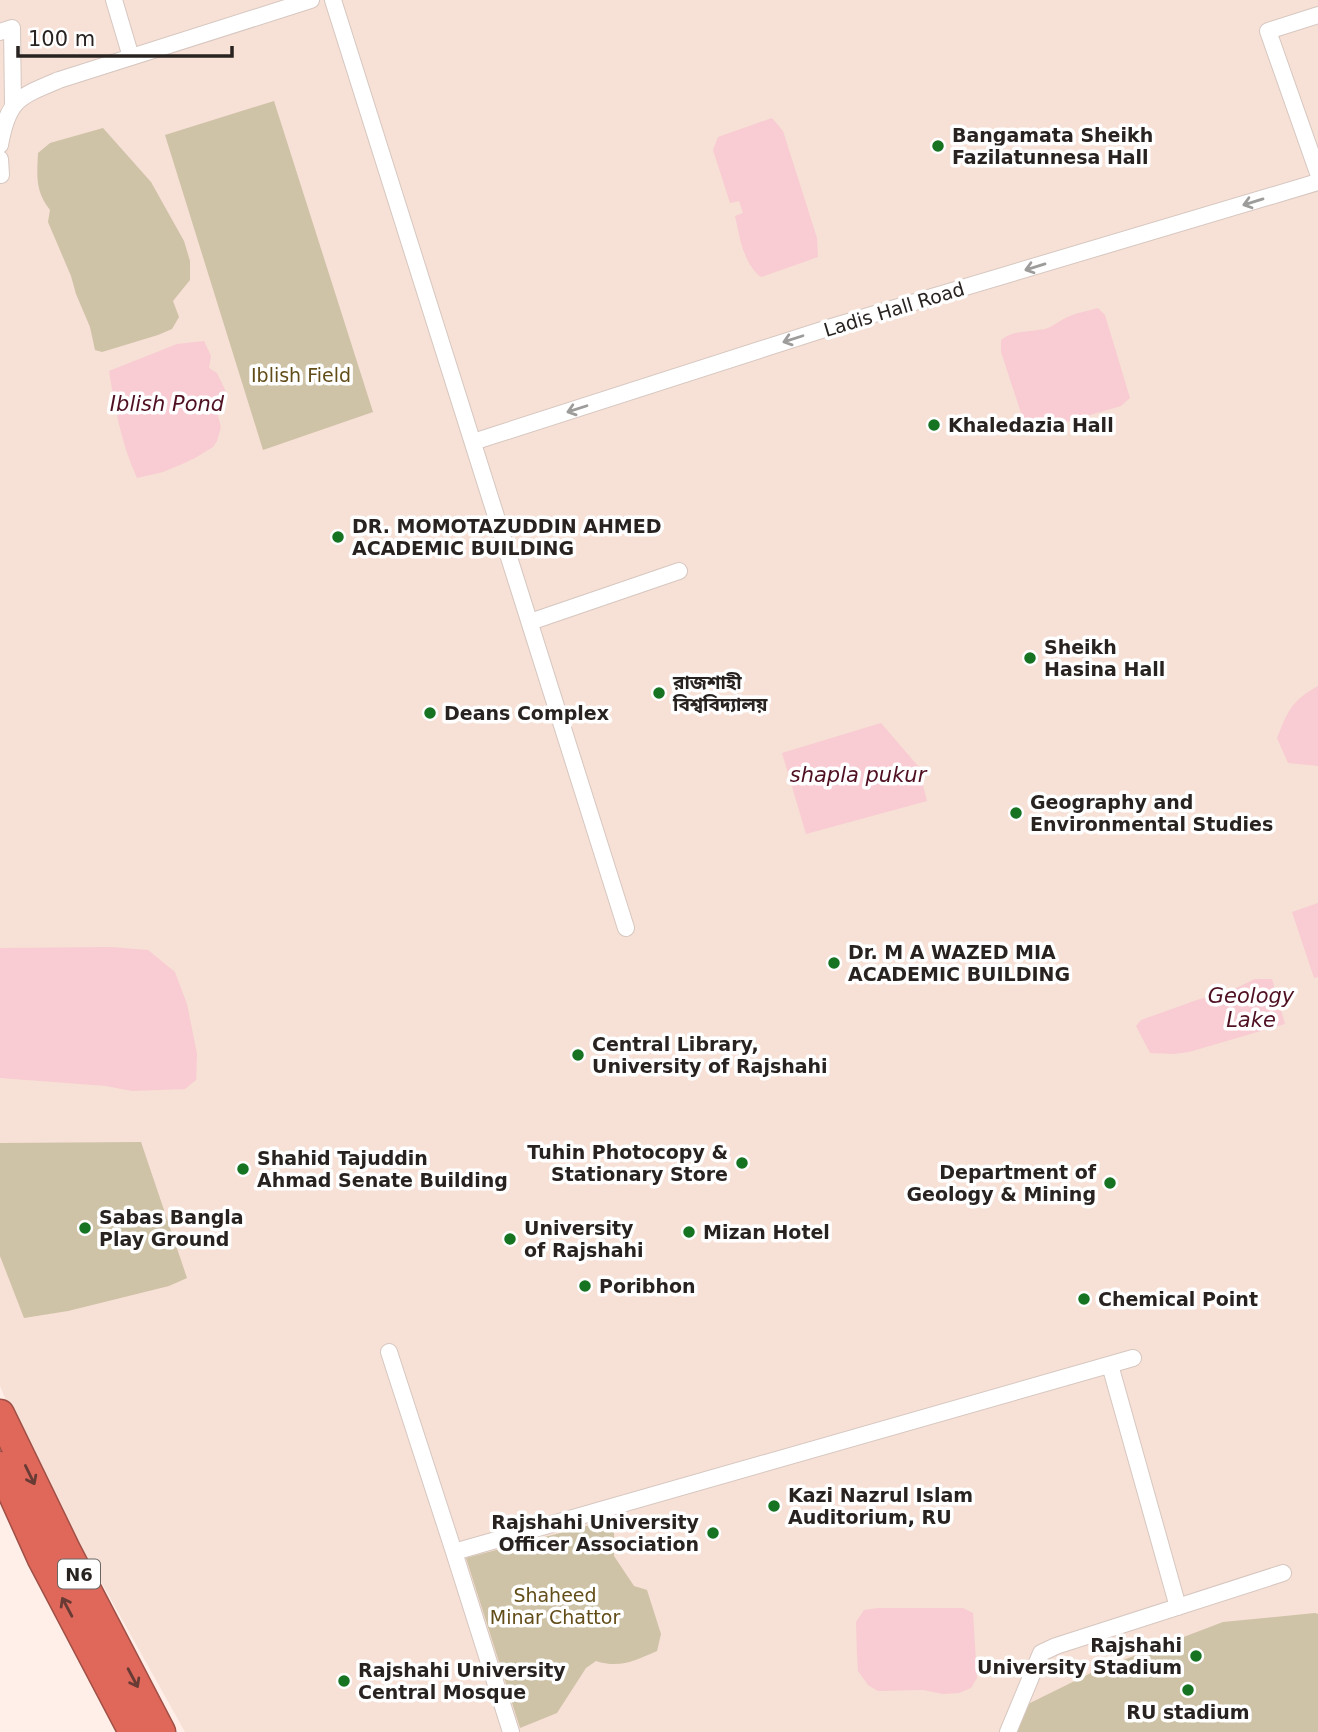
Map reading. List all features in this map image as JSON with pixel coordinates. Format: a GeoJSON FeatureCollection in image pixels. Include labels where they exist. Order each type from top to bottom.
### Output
{"type":"FeatureCollection","features":[{"type":"Feature","properties":{"kind":"highway","name":"N6"},"geometry":{"type":"LineString","coordinates":[[0,1414],[67,1552],[161,1732]]}},
{"type":"Feature","properties":{"kind":"highway","name":"N6"},"geometry":{"type":"LineString","coordinates":[[0,1466],[42,1559],[133,1732]]}},
{"type":"Feature","properties":{"kind":"street"},"geometry":{"type":"LineString","coordinates":[[114,0],[131,57]]}},
{"type":"Feature","properties":{"kind":"street"},"geometry":{"type":"LineString","coordinates":[[13,104],[33,91],[59,80],[311,0]]}},
{"type":"Feature","properties":{"kind":"street"},"geometry":{"type":"LineString","coordinates":[[334,0],[626,928]]}},
{"type":"Feature","properties":{"kind":"street"},"geometry":{"type":"LineString","coordinates":[[1318,15],[1268,31],[1318,173]]}},
{"type":"Feature","properties":{"kind":"street"},"geometry":{"type":"LineString","coordinates":[[0,32],[12,29],[13,104],[3,126],[0,145]]}},
{"type":"Feature","properties":{"kind":"street","name":"Ladis Hall Road"},"geometry":{"type":"LineString","coordinates":[[473,442],[831,327],[1318,182]]}},
{"type":"Feature","properties":{"kind":"street"},"geometry":{"type":"LineString","coordinates":[[530,622],[679,571]]}},
{"type":"Feature","properties":{"kind":"street"},"geometry":{"type":"LineString","coordinates":[[388,1352],[511,1732]]}},
{"type":"Feature","properties":{"kind":"street"},"geometry":{"type":"LineString","coordinates":[[454,1552],[1133,1358]]}},
{"type":"Feature","properties":{"kind":"street"},"geometry":{"type":"LineString","coordinates":[[1110,1364],[1178,1607]]}},
{"type":"Feature","properties":{"kind":"street"},"geometry":{"type":"LineString","coordinates":[[1008,1732],[1041,1653],[1283,1573]]}},
{"type":"Feature","properties":{"kind":"shaded area","name":"রাজশাহী বিশ্ববিদ্যালয়"},"geometry":{"type":"Polygon","coordinates":[[[0,0],[1318,0],[1318,1732],[185,1732],[24,1444],[0,1386],[0,0]]]}},
{"type":"Feature","properties":{"kind":"green space","name":"Iblish Field"},"geometry":{"type":"Polygon","coordinates":[[[274,101],[373,412],[263,450],[165,135],[274,101]]]}},
{"type":"Feature","properties":{"kind":"green space"},"geometry":{"type":"Polygon","coordinates":[[[103,128],[151,182],[184,241],[190,261],[190,280],[173,301],[179,317],[172,329],[102,352],[95,350],[90,327],[48,222],[50,210],[39,190],[37,169],[38,153],[50,143],[103,128]]]}},
{"type":"Feature","properties":{"kind":"green space","name":"Sabas Bangla Play Ground"},"geometry":{"type":"Polygon","coordinates":[[[141,1142],[187,1278],[169,1286],[68,1311],[24,1318],[0,1256],[0,1143],[141,1142]]]}},
{"type":"Feature","properties":{"kind":"green space","name":"Shaheed Minar Chattor"},"geometry":{"type":"Polygon","coordinates":[[[594,1524],[614,1524],[614,1556],[634,1586],[647,1590],[661,1634],[657,1651],[620,1664],[596,1661],[586,1668],[557,1713],[520,1728],[466,1558],[594,1524]]]}},
{"type":"Feature","properties":{"kind":"green space","name":"RU stadium"},"geometry":{"type":"Polygon","coordinates":[[[1318,1614],[1318,1732],[1015,1732],[1018,1709],[1097,1670],[1223,1622],[1318,1614]]]}},
{"type":"Feature","properties":{"kind":"water"},"geometry":{"type":"Polygon","coordinates":[[[772,118],[783,131],[817,238],[818,257],[761,277],[750,265],[743,249],[735,216],[743,213],[739,201],[730,203],[713,150],[718,137],[772,118]]]}},
{"type":"Feature","properties":{"kind":"water"},"geometry":{"type":"Polygon","coordinates":[[[1098,308],[1105,315],[1130,398],[1121,406],[1035,431],[1026,428],[1001,352],[1001,340],[1016,333],[1045,329],[1067,317],[1098,308]]]}},
{"type":"Feature","properties":{"kind":"water","name":"Iblish Pond"},"geometry":{"type":"Polygon","coordinates":[[[204,341],[211,356],[209,368],[217,373],[227,394],[218,416],[221,427],[217,441],[213,447],[180,465],[137,478],[123,439],[109,371],[177,344],[204,341]]]}},
{"type":"Feature","properties":{"kind":"water"},"geometry":{"type":"Polygon","coordinates":[[[1318,686],[1318,766],[1288,763],[1277,738],[1292,708],[1318,686]]]}},
{"type":"Feature","properties":{"kind":"water","name":"shapla pukur"},"geometry":{"type":"Polygon","coordinates":[[[881,723],[918,766],[927,801],[806,834],[782,753],[881,723]]]}},
{"type":"Feature","properties":{"kind":"water"},"geometry":{"type":"Polygon","coordinates":[[[1318,903],[1318,977],[1314,978],[1292,912],[1318,903]]]}},
{"type":"Feature","properties":{"kind":"water"},"geometry":{"type":"Polygon","coordinates":[[[111,947],[148,950],[175,972],[187,1004],[197,1054],[196,1080],[185,1089],[132,1091],[106,1086],[0,1078],[0,948],[111,947]]]}},
{"type":"Feature","properties":{"kind":"water","name":"Geology Lake"},"geometry":{"type":"Polygon","coordinates":[[[1255,979],[1272,979],[1285,1024],[1189,1052],[1150,1053],[1136,1026],[1141,1020],[1255,979]]]}},
{"type":"Feature","properties":{"kind":"water"},"geometry":{"type":"Polygon","coordinates":[[[963,1608],[973,1613],[977,1678],[971,1688],[959,1693],[943,1694],[923,1690],[878,1691],[868,1685],[858,1671],[856,1622],[864,1610],[963,1608]]]}},
{"type":"Feature","properties":{"kind":"place","name":"Bangamata Sheikh Fazilatunnesa Hall"},"geometry":{"type":"Point","coordinates":[938,146]}},
{"type":"Feature","properties":{"kind":"place","name":"Khaledazia Hall"},"geometry":{"type":"Point","coordinates":[934,425]}},
{"type":"Feature","properties":{"kind":"place","name":"DR. MOMOTAZUDDIN AHMED ACADEMIC BUILDING"},"geometry":{"type":"Point","coordinates":[338,537]}},
{"type":"Feature","properties":{"kind":"place","name":"Sheikh Hasina Hall"},"geometry":{"type":"Point","coordinates":[1030,658]}},
{"type":"Feature","properties":{"kind":"place","name":"রাজশাহী বিশ্ববিদ্যালয়"},"geometry":{"type":"Point","coordinates":[659,693]}},
{"type":"Feature","properties":{"kind":"place","name":"Deans Complex"},"geometry":{"type":"Point","coordinates":[430,713]}},
{"type":"Feature","properties":{"kind":"place","name":"Geography and Environmental Studies"},"geometry":{"type":"Point","coordinates":[1016,813]}},
{"type":"Feature","properties":{"kind":"place","name":"Dr. M A WAZED MIA ACADEMIC BUILDING"},"geometry":{"type":"Point","coordinates":[834,963]}},
{"type":"Feature","properties":{"kind":"place","name":"Central Library, University of Rajshahi"},"geometry":{"type":"Point","coordinates":[578,1055]}},
{"type":"Feature","properties":{"kind":"place","name":"Tuhin Photocopy & Stationary Store"},"geometry":{"type":"Point","coordinates":[742,1163]}},
{"type":"Feature","properties":{"kind":"place","name":"Shahid Tajuddin Ahmad Senate Building"},"geometry":{"type":"Point","coordinates":[243,1169]}},
{"type":"Feature","properties":{"kind":"place","name":"Department of Geology & Mining"},"geometry":{"type":"Point","coordinates":[1110,1183]}},
{"type":"Feature","properties":{"kind":"place","name":"Sabas Bangla Play Ground"},"geometry":{"type":"Point","coordinates":[85,1228]}},
{"type":"Feature","properties":{"kind":"place","name":"Mizan Hotel"},"geometry":{"type":"Point","coordinates":[689,1232]}},
{"type":"Feature","properties":{"kind":"place","name":"University of Rajshahi"},"geometry":{"type":"Point","coordinates":[510,1239]}},
{"type":"Feature","properties":{"kind":"place","name":"Poribhon"},"geometry":{"type":"Point","coordinates":[585,1286]}},
{"type":"Feature","properties":{"kind":"place","name":"Chemical Point"},"geometry":{"type":"Point","coordinates":[1084,1299]}},
{"type":"Feature","properties":{"kind":"place","name":"Kazi Nazrul Islam Auditorium, RU"},"geometry":{"type":"Point","coordinates":[774,1506]}},
{"type":"Feature","properties":{"kind":"place","name":"Rajshahi University Officer Association"},"geometry":{"type":"Point","coordinates":[713,1533]}},
{"type":"Feature","properties":{"kind":"place","name":"Rajshahi University Stadium"},"geometry":{"type":"Point","coordinates":[1196,1656]}},
{"type":"Feature","properties":{"kind":"place","name":"Rajshahi University Central Mosque"},"geometry":{"type":"Point","coordinates":[344,1681]}},
{"type":"Feature","properties":{"kind":"place","name":"RU stadium"},"geometry":{"type":"Point","coordinates":[1188,1690]}}]}
